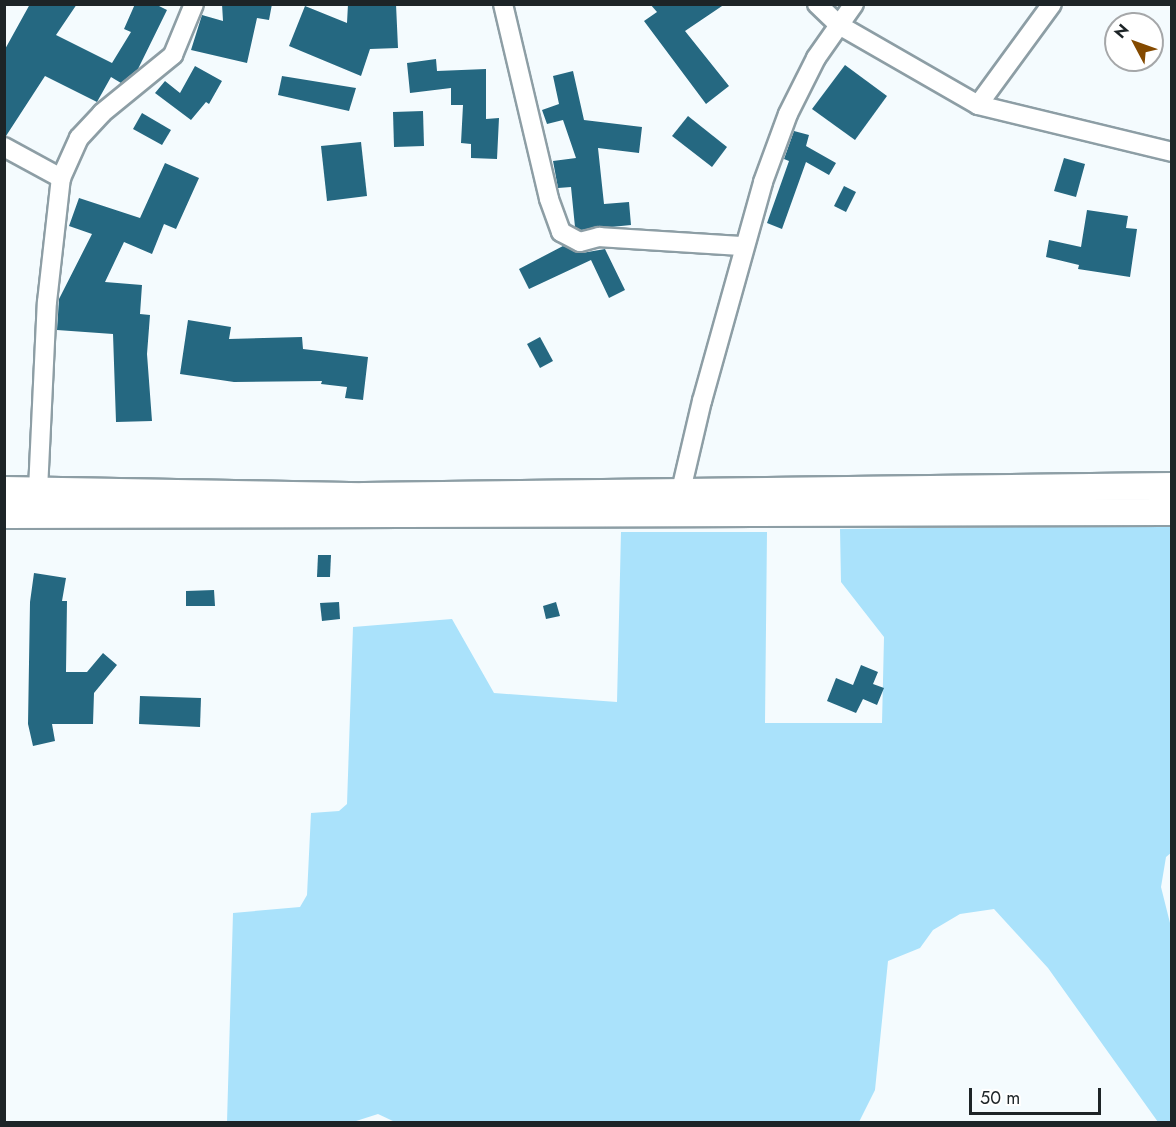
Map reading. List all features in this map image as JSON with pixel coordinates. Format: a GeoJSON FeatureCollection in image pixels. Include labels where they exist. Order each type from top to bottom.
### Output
{"type":"FeatureCollection","features":[{"type":"Feature","properties":{"kind":"main road"},"geometry":{"type":"LineString","coordinates":[[4,515],[678,503],[1172,486]]}},
{"type":"Feature","properties":{"kind":"main road"},"geometry":{"type":"LineString","coordinates":[[4,490],[1172,512]]}},
{"type":"Feature","properties":{"kind":"street"},"geometry":{"type":"LineString","coordinates":[[38,490],[47,302],[60,178],[79,138],[102,113],[173,55],[194,4]]}},
{"type":"Feature","properties":{"kind":"street"},"geometry":{"type":"LineString","coordinates":[[503,4],[549,199],[561,232],[580,242],[599,237],[744,246]]}},
{"type":"Feature","properties":{"kind":"street"},"geometry":{"type":"LineString","coordinates":[[817,4],[839,25],[978,105],[1172,152]]}},
{"type":"Feature","properties":{"kind":"street"},"geometry":{"type":"LineString","coordinates":[[678,503],[744,246],[788,114],[816,58],[854,4]]}},
{"type":"Feature","properties":{"kind":"street"},"geometry":{"type":"LineString","coordinates":[[978,105],[1052,4]]}},
{"type":"Feature","properties":{"kind":"street"},"geometry":{"type":"LineString","coordinates":[[4,147],[60,178]]}},
{"type":"Feature","properties":{"kind":"shaded area"},"geometry":{"type":"Polygon","coordinates":[[[1171,525],[1172,852],[1166,857],[1161,887],[1171,927],[1171,1122],[1158,1122],[1048,968],[994,909],[960,914],[933,930],[920,948],[888,961],[875,1090],[859,1122],[395,1122],[378,1114],[353,1122],[227,1122],[233,913],[300,907],[307,895],[311,813],[339,811],[347,804],[353,627],[452,619],[494,693],[617,702],[621,532],[767,532],[765,723],[882,723],[884,637],[841,582],[840,529],[1171,525]]]}},
{"type":"Feature","properties":{"kind":"building"},"geometry":{"type":"Polygon","coordinates":[[[30,4],[77,4],[56,35],[112,63],[131,32],[124,29],[135,4],[155,4],[167,10],[138,69],[121,83],[111,77],[97,102],[45,76],[6,136],[4,51],[30,4]]]}},
{"type":"Feature","properties":{"kind":"building"},"geometry":{"type":"Polygon","coordinates":[[[222,4],[272,4],[269,20],[257,18],[247,63],[191,50],[202,15],[223,21],[222,4]]]}},
{"type":"Feature","properties":{"kind":"building"},"geometry":{"type":"Polygon","coordinates":[[[348,4],[396,4],[398,48],[370,49],[361,76],[289,46],[305,6],[347,23],[348,4]]]}},
{"type":"Feature","properties":{"kind":"building"},"geometry":{"type":"Polygon","coordinates":[[[650,4],[725,4],[685,31],[729,86],[706,104],[644,21],[657,12],[650,4]]]}},
{"type":"Feature","properties":{"kind":"building"},"geometry":{"type":"Polygon","coordinates":[[[436,59],[437,71],[486,69],[486,119],[499,118],[497,159],[471,158],[471,144],[461,143],[463,105],[451,105],[451,88],[410,93],[407,63],[436,59]]]}},
{"type":"Feature","properties":{"kind":"building"},"geometry":{"type":"Polygon","coordinates":[[[845,65],[887,96],[855,140],[812,109],[845,65]]]}},
{"type":"Feature","properties":{"kind":"building"},"geometry":{"type":"Polygon","coordinates":[[[195,66],[222,81],[209,104],[206,102],[191,120],[155,93],[165,81],[180,93],[195,66]]]}},
{"type":"Feature","properties":{"kind":"building"},"geometry":{"type":"Polygon","coordinates":[[[573,71],[584,120],[642,127],[639,153],[598,148],[604,204],[629,202],[631,225],[581,230],[575,227],[571,187],[558,188],[553,161],[576,158],[563,120],[547,124],[542,110],[559,104],[553,76],[573,71]]]}},
{"type":"Feature","properties":{"kind":"building"},"geometry":{"type":"Polygon","coordinates":[[[282,76],[356,88],[349,111],[278,95],[282,76]]]}},
{"type":"Feature","properties":{"kind":"building"},"geometry":{"type":"Polygon","coordinates":[[[423,111],[424,146],[394,147],[393,112],[423,111]]]}},
{"type":"Feature","properties":{"kind":"building"},"geometry":{"type":"Polygon","coordinates":[[[142,113],[171,130],[162,145],[133,129],[142,113]]]}},
{"type":"Feature","properties":{"kind":"building"},"geometry":{"type":"Polygon","coordinates":[[[688,116],[727,147],[712,167],[672,136],[688,116]]]}},
{"type":"Feature","properties":{"kind":"building"},"geometry":{"type":"Polygon","coordinates":[[[794,131],[809,135],[806,146],[836,163],[829,175],[806,162],[782,229],[767,223],[789,161],[784,159],[794,131]]]}},
{"type":"Feature","properties":{"kind":"building"},"geometry":{"type":"Polygon","coordinates":[[[361,142],[367,196],[327,201],[321,146],[361,142]]]}},
{"type":"Feature","properties":{"kind":"building"},"geometry":{"type":"Polygon","coordinates":[[[1064,158],[1085,164],[1076,197],[1054,191],[1064,158]]]}},
{"type":"Feature","properties":{"kind":"building"},"geometry":{"type":"Polygon","coordinates":[[[165,163],[199,178],[176,229],[164,224],[152,254],[124,242],[105,282],[142,285],[140,314],[150,315],[147,354],[152,421],[116,422],[113,334],[57,330],[59,299],[92,234],[69,226],[79,198],[140,218],[165,163]]]}},
{"type":"Feature","properties":{"kind":"building"},"geometry":{"type":"Polygon","coordinates":[[[844,186],[856,192],[846,212],[834,206],[844,186]]]}},
{"type":"Feature","properties":{"kind":"building"},"geometry":{"type":"Polygon","coordinates":[[[1087,210],[1128,216],[1126,228],[1137,229],[1130,277],[1078,269],[1079,265],[1046,257],[1049,240],[1081,247],[1087,210]]]}},
{"type":"Feature","properties":{"kind":"building"},"geometry":{"type":"Polygon","coordinates":[[[563,246],[582,253],[605,249],[625,290],[609,298],[591,260],[529,289],[519,269],[563,246]]]}},
{"type":"Feature","properties":{"kind":"building"},"geometry":{"type":"Polygon","coordinates":[[[188,320],[231,327],[229,339],[302,337],[303,349],[368,357],[363,400],[345,398],[347,387],[321,384],[322,381],[234,382],[180,374],[188,320]]]}},
{"type":"Feature","properties":{"kind":"building"},"geometry":{"type":"Polygon","coordinates":[[[540,337],[553,361],[540,368],[527,344],[540,337]]]}},
{"type":"Feature","properties":{"kind":"building"},"geometry":{"type":"Polygon","coordinates":[[[318,555],[331,555],[330,577],[317,577],[318,555]]]}},
{"type":"Feature","properties":{"kind":"building"},"geometry":{"type":"Polygon","coordinates":[[[34,573],[66,578],[62,601],[67,601],[66,672],[87,672],[103,653],[117,665],[94,693],[93,724],[52,724],[55,741],[33,746],[28,724],[30,602],[34,573]]]}},
{"type":"Feature","properties":{"kind":"building"},"geometry":{"type":"Polygon","coordinates":[[[214,590],[215,606],[186,606],[186,591],[214,590]]]}},
{"type":"Feature","properties":{"kind":"building"},"geometry":{"type":"Polygon","coordinates":[[[339,602],[340,619],[322,621],[320,603],[339,602]]]}},
{"type":"Feature","properties":{"kind":"building"},"geometry":{"type":"Polygon","coordinates":[[[556,602],[560,616],[546,619],[543,606],[556,602]]]}},
{"type":"Feature","properties":{"kind":"building"},"geometry":{"type":"Polygon","coordinates":[[[861,665],[878,672],[873,684],[884,688],[877,705],[863,699],[856,713],[827,701],[836,678],[853,685],[861,665]]]}},
{"type":"Feature","properties":{"kind":"building"},"geometry":{"type":"Polygon","coordinates":[[[140,696],[201,698],[200,727],[139,724],[140,696]]]}}]}
